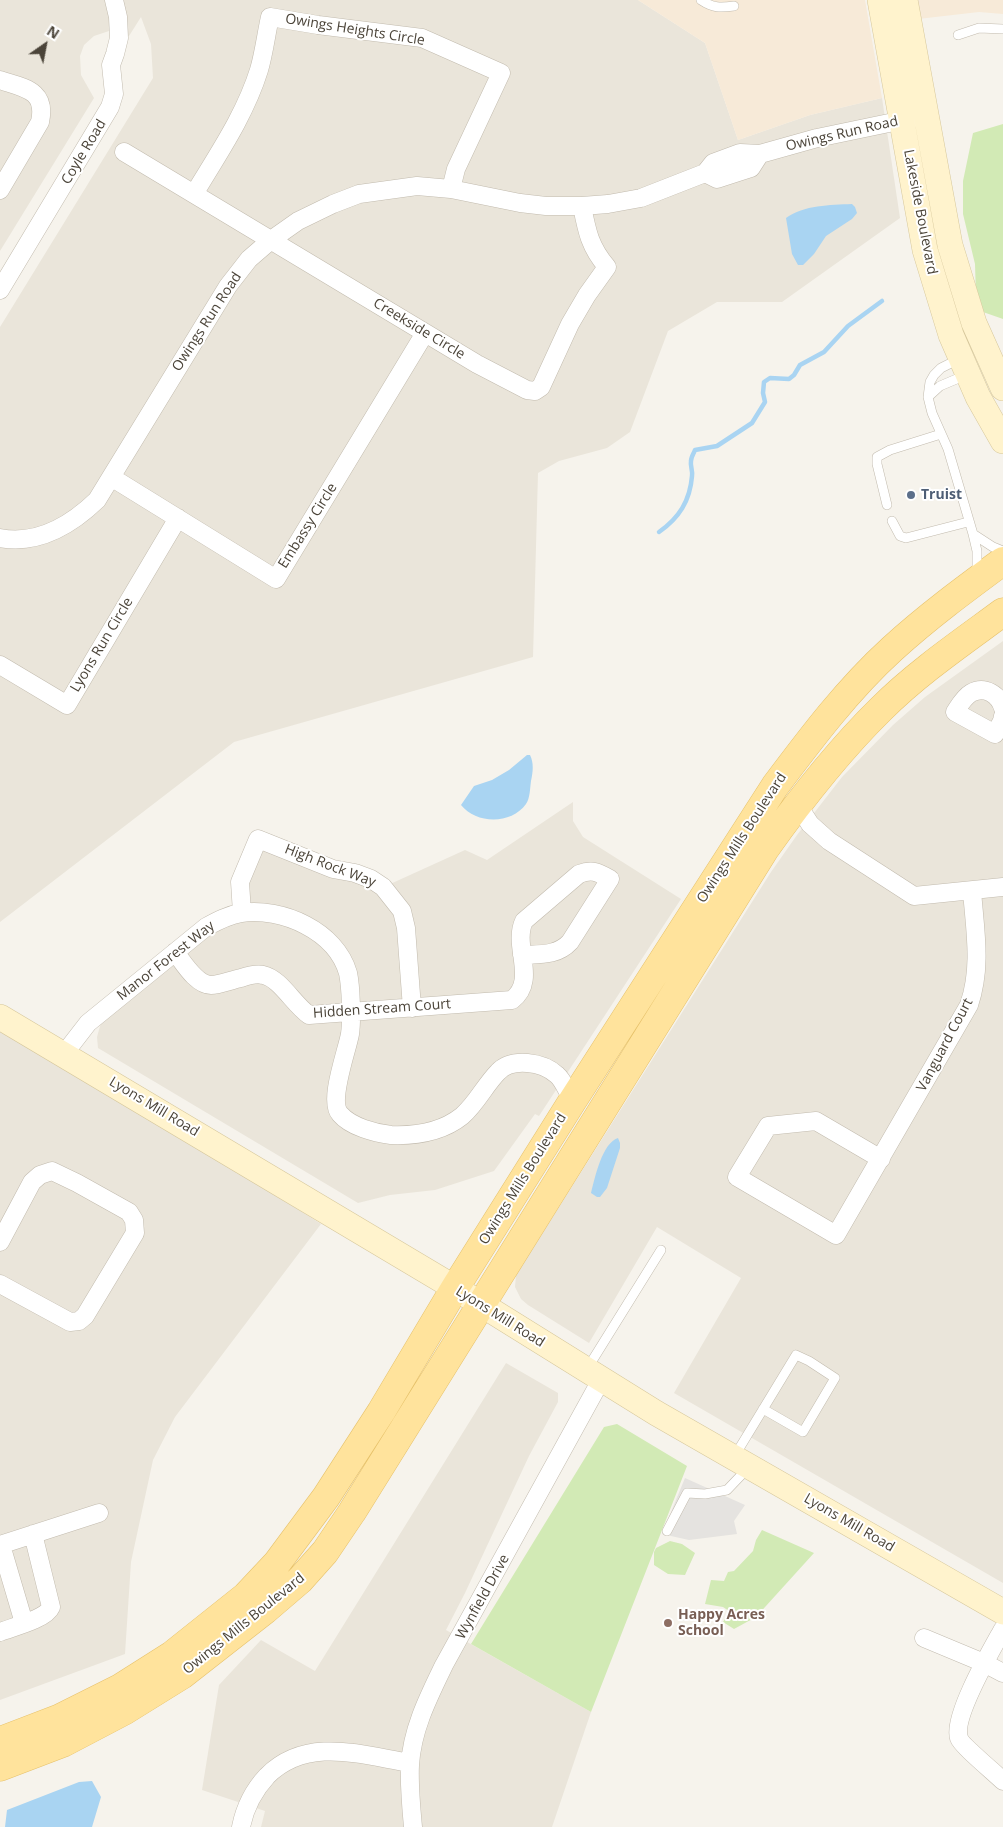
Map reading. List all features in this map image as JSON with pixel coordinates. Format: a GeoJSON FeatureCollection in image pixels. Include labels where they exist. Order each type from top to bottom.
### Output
{"type":"FeatureCollection","features":[{"type":"Feature","properties":{"kind":"main road","name":"Lakeside Boulevard"},"geometry":{"type":"LineString","coordinates":[[880,0],[925,250],[951,335],[964,366],[1003,441]]}},
{"type":"Feature","properties":{"kind":"main road","name":"Lakeside Boulevard"},"geometry":{"type":"LineString","coordinates":[[905,0],[950,245],[963,293],[974,323],[1003,388]]}},
{"type":"Feature","properties":{"kind":"main road","name":"Owings Mills Boulevard"},"geometry":{"type":"LineString","coordinates":[[0,1739],[60,1718],[120,1688],[172,1655],[246,1596],[277,1563],[326,1497],[381,1412],[455,1288],[573,1100],[764,802],[807,744],[854,687],[891,650],[1003,561]]}},
{"type":"Feature","properties":{"kind":"main road","name":"Owings Mills Boulevard"},"geometry":{"type":"LineString","coordinates":[[0,1767],[63,1743],[132,1706],[182,1676],[300,1580],[325,1552],[352,1512],[765,850],[798,804],[829,765],[881,709],[916,678],[1003,612]]}},
{"type":"Feature","properties":{"kind":"main road","name":"Lyons Mill Road"},"geometry":{"type":"LineString","coordinates":[[0,1017],[455,1288],[594,1376],[1003,1612]]}},
{"type":"Feature","properties":{"kind":"street","name":"Coyle Road"},"geometry":{"type":"LineString","coordinates":[[0,290],[110,107],[114,94],[110,64],[119,38],[118,17],[114,0]]}},
{"type":"Feature","properties":{"kind":"street","name":"Owings Heights Circle"},"geometry":{"type":"LineString","coordinates":[[194,194],[237,121],[249,95],[259,70],[270,17],[422,38],[501,72],[456,169],[451,189]]}},
{"type":"Feature","properties":{"kind":"street"},"geometry":{"type":"LineString","coordinates":[[0,80],[35,94],[42,105],[42,112],[40,122],[0,190]]}},
{"type":"Feature","properties":{"kind":"street","name":"Owings Run Road"},"geometry":{"type":"LineString","coordinates":[[0,538],[44,536],[62,528],[81,515],[97,500],[228,286],[249,259],[271,240],[298,221],[333,204],[359,194],[417,186],[451,189],[520,203],[546,206],[582,206],[641,198],[705,173],[713,163],[740,154],[760,154],[817,138],[926,116]]}},
{"type":"Feature","properties":{"kind":"street","name":"Creekside Circle"},"geometry":{"type":"LineString","coordinates":[[124,152],[477,364],[527,390],[535,392],[541,387],[570,324],[587,295],[607,267],[596,254],[587,235],[582,206]]}},
{"type":"Feature","properties":{"kind":"street","name":"Embassy Circle"},"geometry":{"type":"LineString","coordinates":[[111,477],[276,579],[426,333]]}},
{"type":"Feature","properties":{"kind":"street","name":"Lyons Run Circle"},"geometry":{"type":"LineString","coordinates":[[0,665],[66,705],[178,518]]}},
{"type":"Feature","properties":{"kind":"street"},"geometry":{"type":"LineString","coordinates":[[1003,708],[994,693],[981,690],[971,693],[962,701],[955,712],[995,734],[1003,721],[1003,716]]}},
{"type":"Feature","properties":{"kind":"street"},"geometry":{"type":"LineString","coordinates":[[798,804],[810,824],[828,841],[914,896],[1003,888]]}},
{"type":"Feature","properties":{"kind":"street","name":"High Rock Way"},"geometry":{"type":"LineString","coordinates":[[242,913],[240,882],[258,839],[333,869],[355,873],[371,879],[383,887],[402,911],[406,928],[412,1008]]}},
{"type":"Feature","properties":{"kind":"street","name":"Hidden Stream Court"},"geometry":{"type":"LineString","coordinates":[[175,952],[198,979],[205,984],[213,985],[263,974],[279,985],[308,1015],[512,1000],[523,988],[525,977],[522,956],[521,926],[528,915],[578,874],[589,870],[598,872],[610,879],[564,949],[557,952],[522,956]]}},
{"type":"Feature","properties":{"kind":"street","name":"Vanguard Court"},"geometry":{"type":"LineString","coordinates":[[881,1159],[816,1122],[768,1126],[737,1177],[836,1236],[881,1159],[961,1019],[974,990],[977,951],[972,891]]}},
{"type":"Feature","properties":{"kind":"street","name":"Manor Forest Way"},"geometry":{"type":"LineString","coordinates":[[64,1054],[88,1023],[206,927],[224,918],[242,913],[262,913],[278,915],[312,928],[330,944],[348,973],[350,1032],[337,1085],[336,1103],[338,1113],[346,1120],[382,1134],[404,1136],[430,1133],[447,1126],[463,1115],[498,1072],[504,1066],[511,1064],[530,1063],[551,1070],[558,1076],[573,1100]]}},
{"type":"Feature","properties":{"kind":"street"},"geometry":{"type":"LineString","coordinates":[[0,1242],[32,1182],[40,1175],[52,1171],[77,1182],[129,1212],[134,1220],[135,1233],[85,1316],[79,1321],[70,1322],[0,1284]]}},
{"type":"Feature","properties":{"kind":"street","name":"Wynfield Drive"},"geometry":{"type":"LineString","coordinates":[[413,1827],[410,1802],[410,1763],[418,1724],[444,1665],[594,1376]]}},
{"type":"Feature","properties":{"kind":"street"},"geometry":{"type":"LineString","coordinates":[[24,1623],[1,1545],[99,1513]]}},
{"type":"Feature","properties":{"kind":"street"},"geometry":{"type":"LineString","coordinates":[[0,1632],[49,1612],[51,1607],[34,1534]]}},
{"type":"Feature","properties":{"kind":"street"},"geometry":{"type":"LineString","coordinates":[[1003,1629],[968,1695],[959,1726],[959,1739],[967,1749],[1003,1781]]}},
{"type":"Feature","properties":{"kind":"street"},"geometry":{"type":"LineString","coordinates":[[924,1638],[1003,1673]]}},
{"type":"Feature","properties":{"kind":"street"},"geometry":{"type":"LineString","coordinates":[[241,1827],[243,1815],[250,1797],[278,1766],[296,1756],[338,1751],[410,1763]]}},
{"type":"Feature","properties":{"kind":"lane"},"geometry":{"type":"LineString","coordinates":[[701,0],[710,6],[720,8],[734,6]]}},
{"type":"Feature","properties":{"kind":"lane"},"geometry":{"type":"LineString","coordinates":[[958,35],[979,28],[1003,29]]}},
{"type":"Feature","properties":{"kind":"lane"},"geometry":{"type":"LineString","coordinates":[[964,366],[941,368],[930,382],[928,397],[932,413],[948,449],[973,534],[977,551],[977,580]]}},
{"type":"Feature","properties":{"kind":"lane"},"geometry":{"type":"LineString","coordinates":[[928,397],[964,366]]}},
{"type":"Feature","properties":{"kind":"lane"},"geometry":{"type":"LineString","coordinates":[[887,505],[877,457],[890,450],[941,434]]}},
{"type":"Feature","properties":{"kind":"lane"},"geometry":{"type":"LineString","coordinates":[[892,521],[900,536],[906,538],[968,522]]}},
{"type":"Feature","properties":{"kind":"lane"},"geometry":{"type":"LineString","coordinates":[[973,534],[1003,551]]}},
{"type":"Feature","properties":{"kind":"lane"},"geometry":{"type":"LineString","coordinates":[[594,1376],[661,1250]]}},
{"type":"Feature","properties":{"kind":"lane"},"geometry":{"type":"LineString","coordinates":[[667,1530],[687,1492],[705,1494],[727,1490],[742,1462],[763,1409],[796,1355],[835,1378],[803,1432],[763,1409]]}},
{"type":"Feature","properties":{"kind":"shaded area"},"geometry":{"type":"Polygon","coordinates":[[[0,0],[638,0],[705,43],[738,140],[810,115],[882,98],[900,218],[782,302],[717,302],[668,331],[630,432],[607,448],[559,461],[538,473],[533,657],[234,742],[0,922],[0,327],[153,78],[151,44],[141,17],[129,36],[109,31],[94,36],[84,45],[80,56],[81,75],[94,98],[0,251],[0,0]]]}},
{"type":"Feature","properties":{"kind":"shaded area"},"geometry":{"type":"Polygon","coordinates":[[[638,0],[865,0],[882,98],[810,115],[738,140],[705,43],[638,0]]]}},
{"type":"Feature","properties":{"kind":"shaded area"},"geometry":{"type":"Polygon","coordinates":[[[915,0],[1003,0],[1003,14],[979,12],[918,19],[915,0]]]}},
{"type":"Feature","properties":{"kind":"shaded area"},"geometry":{"type":"Polygon","coordinates":[[[1003,641],[1003,1583],[674,1393],[741,1278],[657,1227],[589,1343],[528,1305],[521,1299],[515,1287],[516,1275],[771,872],[797,835],[842,777],[893,725],[925,697],[1003,641]]]}},
{"type":"Feature","properties":{"kind":"shaded area"},"geometry":{"type":"Polygon","coordinates":[[[573,802],[573,821],[583,837],[681,899],[539,1116],[535,1114],[494,1171],[435,1190],[390,1195],[358,1203],[98,1048],[97,1037],[102,1019],[208,931],[225,923],[262,851],[270,850],[377,890],[465,850],[487,860],[573,802]]]}},
{"type":"Feature","properties":{"kind":"shaded area"},"geometry":{"type":"Polygon","coordinates":[[[0,1031],[181,1135],[321,1224],[175,1417],[153,1460],[131,1562],[125,1654],[0,1700],[0,1031]]]}},
{"type":"Feature","properties":{"kind":"shaded area"},"geometry":{"type":"Polygon","coordinates":[[[506,1363],[558,1393],[558,1402],[529,1456],[446,1630],[591,1712],[552,1827],[261,1827],[265,1811],[202,1790],[219,1685],[261,1640],[315,1671],[506,1363]]]}},
{"type":"Feature","properties":{"kind":"shaded area"},"geometry":{"type":"Polygon","coordinates":[[[685,1478],[745,1505],[734,1521],[737,1534],[689,1540],[662,1534],[685,1478]]]}},
{"type":"Feature","properties":{"kind":"green space"},"geometry":{"type":"Polygon","coordinates":[[[1003,124],[1003,319],[983,312],[976,296],[975,264],[963,214],[963,181],[973,133],[1003,124]]]}},
{"type":"Feature","properties":{"kind":"green space"},"geometry":{"type":"Polygon","coordinates":[[[617,1424],[687,1466],[591,1712],[471,1644],[604,1427],[617,1424]]]}},
{"type":"Feature","properties":{"kind":"green space"},"geometry":{"type":"Polygon","coordinates":[[[762,1530],[814,1553],[756,1617],[734,1629],[723,1622],[729,1611],[723,1607],[705,1604],[711,1580],[724,1581],[728,1572],[734,1571],[753,1551],[756,1540],[762,1530]]]}},
{"type":"Feature","properties":{"kind":"green space"},"geometry":{"type":"Polygon","coordinates":[[[670,1541],[682,1544],[695,1553],[685,1575],[668,1574],[654,1565],[654,1552],[656,1548],[670,1541]]]}},
{"type":"Feature","properties":{"kind":"water"},"geometry":{"type":"Polygon","coordinates":[[[852,204],[857,213],[852,219],[826,236],[814,254],[803,265],[798,265],[792,254],[786,218],[809,208],[852,204]]]}},
{"type":"Feature","properties":{"kind":"water"},"geometry":{"type":"Polygon","coordinates":[[[527,755],[530,755],[533,764],[532,774],[528,799],[520,811],[503,819],[484,819],[475,816],[461,805],[474,786],[492,780],[509,770],[527,755]]]}},
{"type":"Feature","properties":{"kind":"water"},"geometry":{"type":"Polygon","coordinates":[[[618,1138],[620,1148],[607,1188],[600,1197],[597,1197],[591,1193],[597,1170],[603,1154],[612,1141],[618,1138]]]}},
{"type":"Feature","properties":{"kind":"water"},"geometry":{"type":"Polygon","coordinates":[[[92,1781],[101,1797],[92,1827],[5,1827],[7,1810],[79,1782],[92,1781]]]}},
{"type":"Feature","properties":{"kind":"waterway"},"geometry":{"type":"LineString","coordinates":[[659,532],[678,515],[686,501],[691,485],[691,460],[695,450],[717,446],[752,423],[765,402],[763,393],[764,382],[770,378],[789,379],[800,365],[824,352],[848,326],[882,301]]}},
{"type":"Feature","properties":{"kind":"place","name":"Truist"},"geometry":{"type":"Point","coordinates":[911,495]}},
{"type":"Feature","properties":{"kind":"place","name":"Happy Acres School"},"geometry":{"type":"Point","coordinates":[668,1623]}}]}
